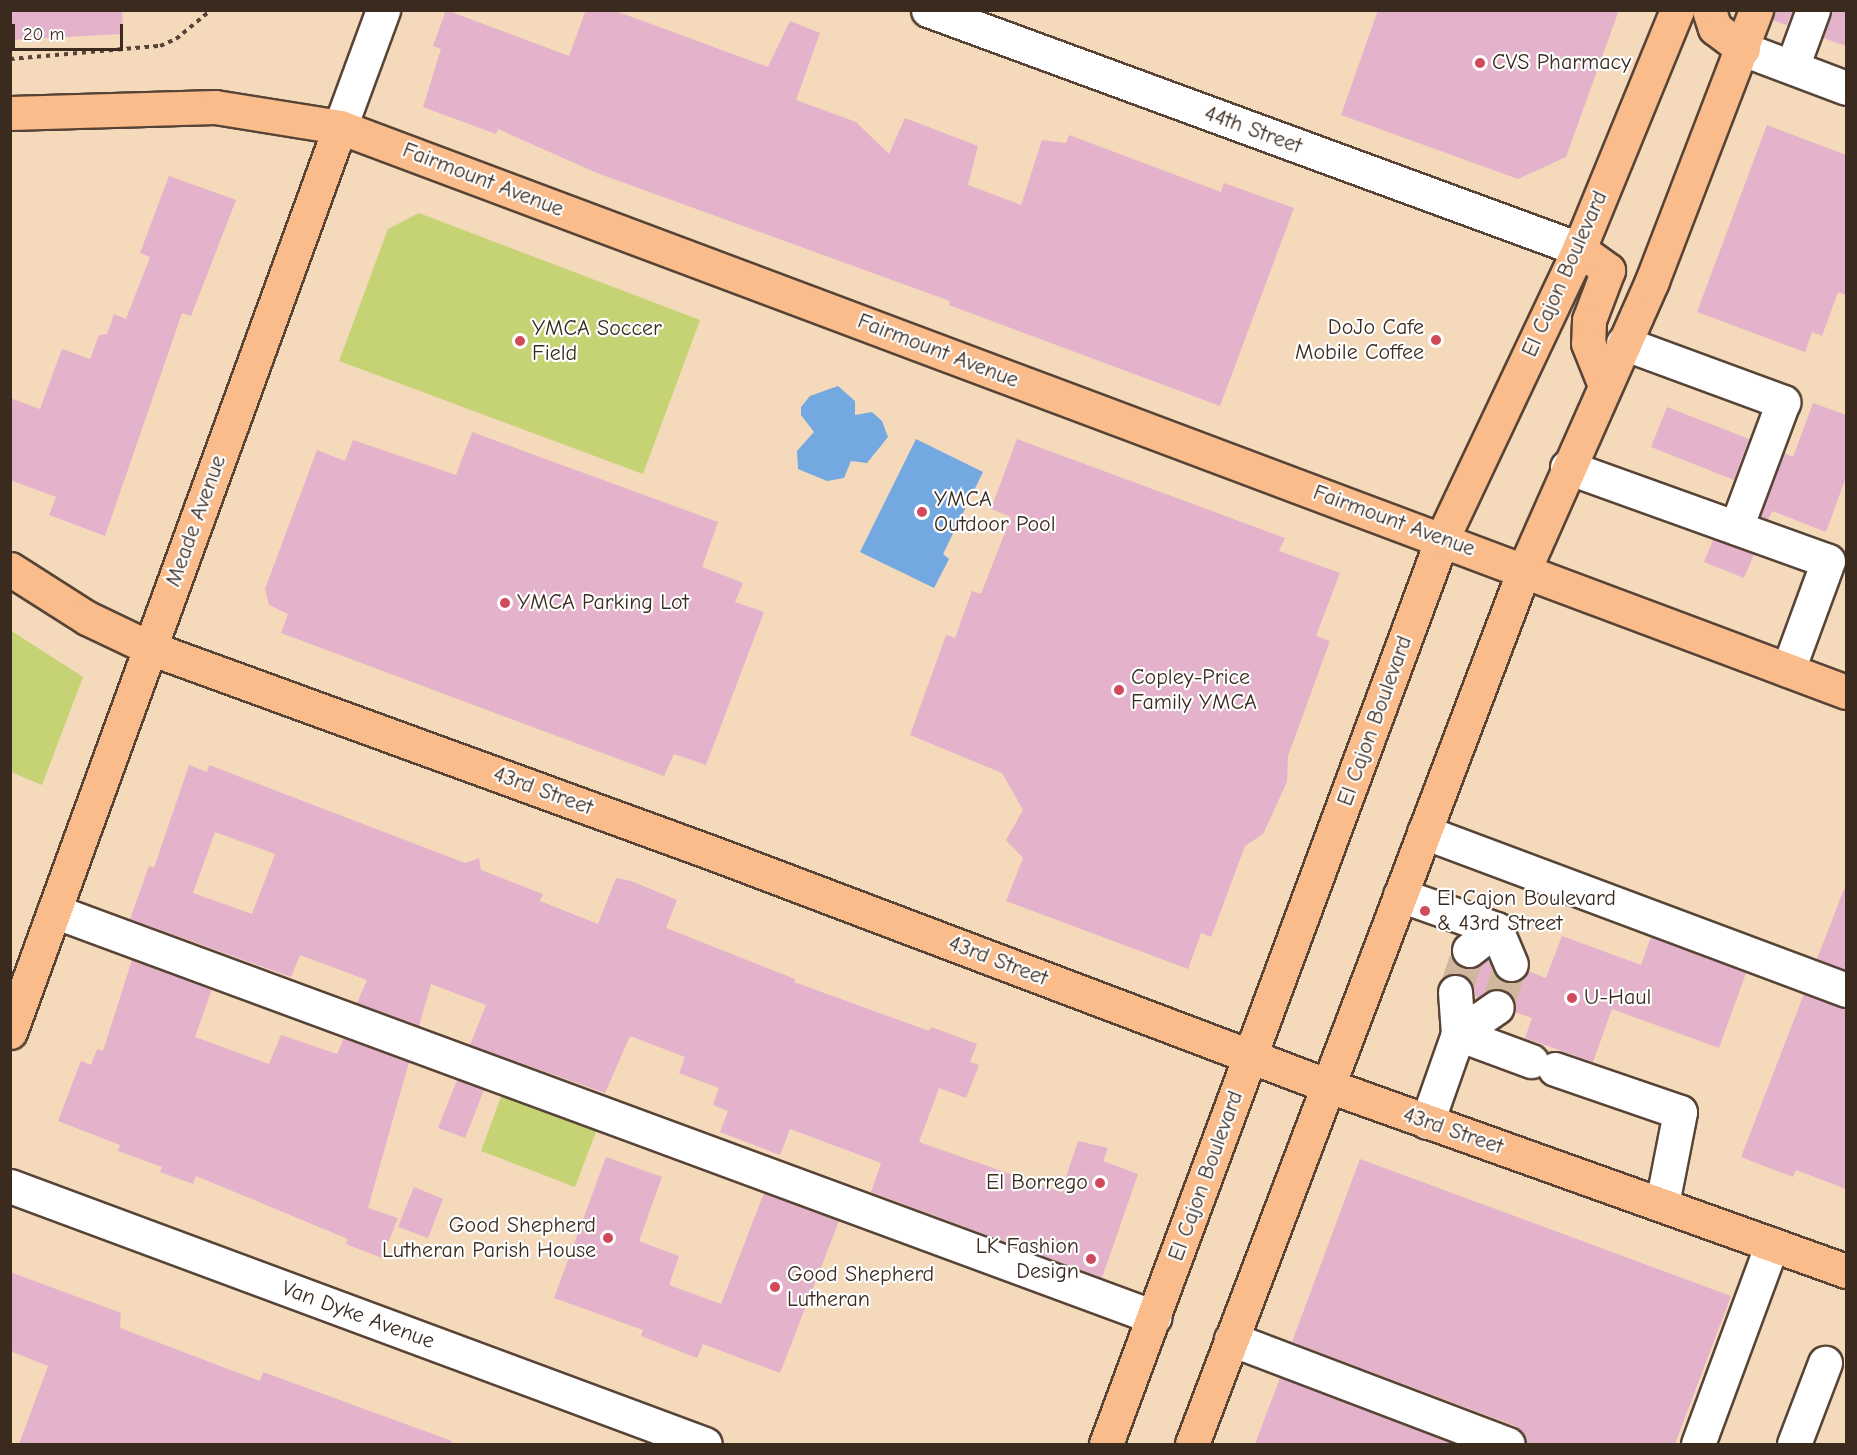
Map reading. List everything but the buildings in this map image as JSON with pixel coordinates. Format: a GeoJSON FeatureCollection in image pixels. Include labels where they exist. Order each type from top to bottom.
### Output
{"type":"FeatureCollection","features":[{"type":"Feature","properties":{"kind":"main road","name":"El Cajon Boulevard"},"geometry":{"type":"LineString","coordinates":[[1106,1444],[1442,539],[1579,249],[1677,10]]}},
{"type":"Feature","properties":{"kind":"main road"},"geometry":{"type":"LineString","coordinates":[[1709,10],[1715,28],[1743,49]]}},
{"type":"Feature","properties":{"kind":"main road"},"geometry":{"type":"LineString","coordinates":[[1192,1444],[1326,1086],[1524,570],[1604,383],[1652,281],[1743,49],[1756,10]]}},
{"type":"Feature","properties":{"kind":"main road","name":"Fairmount Avenue"},"geometry":{"type":"LineString","coordinates":[[10,113],[215,107],[340,127],[1846,692]]}},
{"type":"Feature","properties":{"kind":"main road","name":"Meade Avenue"},"geometry":{"type":"LineString","coordinates":[[10,1032],[340,127]]}},
{"type":"Feature","properties":{"kind":"main road"},"geometry":{"type":"LineString","coordinates":[[1579,249],[1608,270],[1589,320],[1588,343],[1604,383]]}},
{"type":"Feature","properties":{"kind":"main road"},"geometry":{"type":"LineString","coordinates":[[10,569],[87,618],[150,648]]}},
{"type":"Feature","properties":{"kind":"main road","name":"43rd Street"},"geometry":{"type":"LineString","coordinates":[[150,648],[710,852],[1326,1086],[1846,1271]]}},
{"type":"Feature","properties":{"kind":"street","name":"Meade Avenue"},"geometry":{"type":"LineString","coordinates":[[340,127],[383,10]]}},
{"type":"Feature","properties":{"kind":"street","name":"44th Street"},"geometry":{"type":"LineString","coordinates":[[928,10],[1579,249]]}},
{"type":"Feature","properties":{"kind":"street"},"geometry":{"type":"LineString","coordinates":[[1792,67],[1813,10]]}},
{"type":"Feature","properties":{"kind":"street"},"geometry":{"type":"LineString","coordinates":[[1743,49],[1846,88]]}},
{"type":"Feature","properties":{"kind":"street"},"geometry":{"type":"LineString","coordinates":[[1623,343],[1783,402],[1736,528]]}},
{"type":"Feature","properties":{"kind":"street"},"geometry":{"type":"LineString","coordinates":[[1567,467],[1828,561],[1788,670]]}},
{"type":"Feature","properties":{"kind":"street"},"geometry":{"type":"LineString","coordinates":[[1424,832],[1846,990]]}},
{"type":"Feature","properties":{"kind":"street"},"geometry":{"type":"LineString","coordinates":[[1400,895],[1496,929],[1511,964]]}},
{"type":"Feature","properties":{"kind":"street"},"geometry":{"type":"LineString","coordinates":[[54,911],[1154,1317]]}},
{"type":"Feature","properties":{"kind":"street"},"geometry":{"type":"LineString","coordinates":[[1469,950],[1496,929]]}},
{"type":"Feature","properties":{"kind":"street"},"geometry":{"type":"LineString","coordinates":[[1427,1122],[1458,1034],[1455,992]]}},
{"type":"Feature","properties":{"kind":"street"},"geometry":{"type":"LineString","coordinates":[[1458,1034],[1497,1007]]}},
{"type":"Feature","properties":{"kind":"street"},"geometry":{"type":"LineString","coordinates":[[1458,1034],[1680,1112],[1662,1204]]}},
{"type":"Feature","properties":{"kind":"street","name":"Van Dyke Avenue"},"geometry":{"type":"LineString","coordinates":[[10,1186],[705,1444]]}},
{"type":"Feature","properties":{"kind":"street"},"geometry":{"type":"LineString","coordinates":[[1698,1444],[1772,1244]]}},
{"type":"Feature","properties":{"kind":"street"},"geometry":{"type":"LineString","coordinates":[[1231,1339],[1508,1444]]}},
{"type":"Feature","properties":{"kind":"street"},"geometry":{"type":"LineString","coordinates":[[1794,1444],[1825,1363]]}},
{"type":"Feature","properties":{"kind":"path"},"geometry":{"type":"LineString","coordinates":[[10,59],[160,46],[176,39],[211,10]]}},
{"type":"Feature","properties":{"kind":"green space","name":"YMCA Soccer Field"},"geometry":{"type":"Polygon","coordinates":[[[419,213],[700,320],[643,474],[339,361],[388,229],[419,213]]]}},
{"type":"Feature","properties":{"kind":"green space"},"geometry":{"type":"Polygon","coordinates":[[[10,630],[83,677],[42,785],[11,772],[10,630]]]}},
{"type":"Feature","properties":{"kind":"green space"},"geometry":{"type":"Polygon","coordinates":[[[502,1094],[597,1129],[575,1187],[481,1151],[502,1094]]]}},
{"type":"Feature","properties":{"kind":"water"},"geometry":{"type":"Polygon","coordinates":[[[838,386],[855,401],[855,415],[872,412],[882,421],[888,437],[867,463],[851,461],[844,478],[827,481],[798,469],[797,451],[814,432],[801,415],[801,407],[810,396],[838,386]]]}},
{"type":"Feature","properties":{"kind":"water","name":"YMCA Outdoor Pool"},"geometry":{"type":"Polygon","coordinates":[[[916,439],[983,472],[943,554],[949,559],[934,588],[860,552],[916,439]]]}},
{"type":"Feature","properties":{"kind":"tunnel"},"geometry":{"type":"LineString","coordinates":[[1455,992],[1469,950]]}},
{"type":"Feature","properties":{"kind":"tunnel"},"geometry":{"type":"LineString","coordinates":[[1497,1007],[1511,964]]}},
{"type":"Feature","properties":{"kind":"place","name":"CVS Pharmacy"},"geometry":{"type":"Point","coordinates":[1480,63]}},
{"type":"Feature","properties":{"kind":"place","name":"DoJo Cafe Mobile Coffee"},"geometry":{"type":"Point","coordinates":[1436,340]}},
{"type":"Feature","properties":{"kind":"place","name":"YMCA Soccer Field"},"geometry":{"type":"Point","coordinates":[520,341]}},
{"type":"Feature","properties":{"kind":"place","name":"YMCA Outdoor Pool"},"geometry":{"type":"Point","coordinates":[922,512]}},
{"type":"Feature","properties":{"kind":"place","name":"YMCA Parking Lot"},"geometry":{"type":"Point","coordinates":[505,603]}},
{"type":"Feature","properties":{"kind":"place","name":"Copley-Price Family YMCA"},"geometry":{"type":"Point","coordinates":[1119,690]}},
{"type":"Feature","properties":{"kind":"place","name":"El Cajon Boulevard & 43rd Street"},"geometry":{"type":"Point","coordinates":[1425,911]}},
{"type":"Feature","properties":{"kind":"place","name":"U-Haul"},"geometry":{"type":"Point","coordinates":[1572,998]}},
{"type":"Feature","properties":{"kind":"place","name":"El Borrego"},"geometry":{"type":"Point","coordinates":[1100,1183]}},
{"type":"Feature","properties":{"kind":"place","name":"Good Shepherd Lutheran Parish House"},"geometry":{"type":"Point","coordinates":[608,1238]}},
{"type":"Feature","properties":{"kind":"place","name":"LK Fashion Design"},"geometry":{"type":"Point","coordinates":[1091,1259]}},
{"type":"Feature","properties":{"kind":"place","name":"Good Shepherd Lutheran"},"geometry":{"type":"Point","coordinates":[775,1287]}}]}
